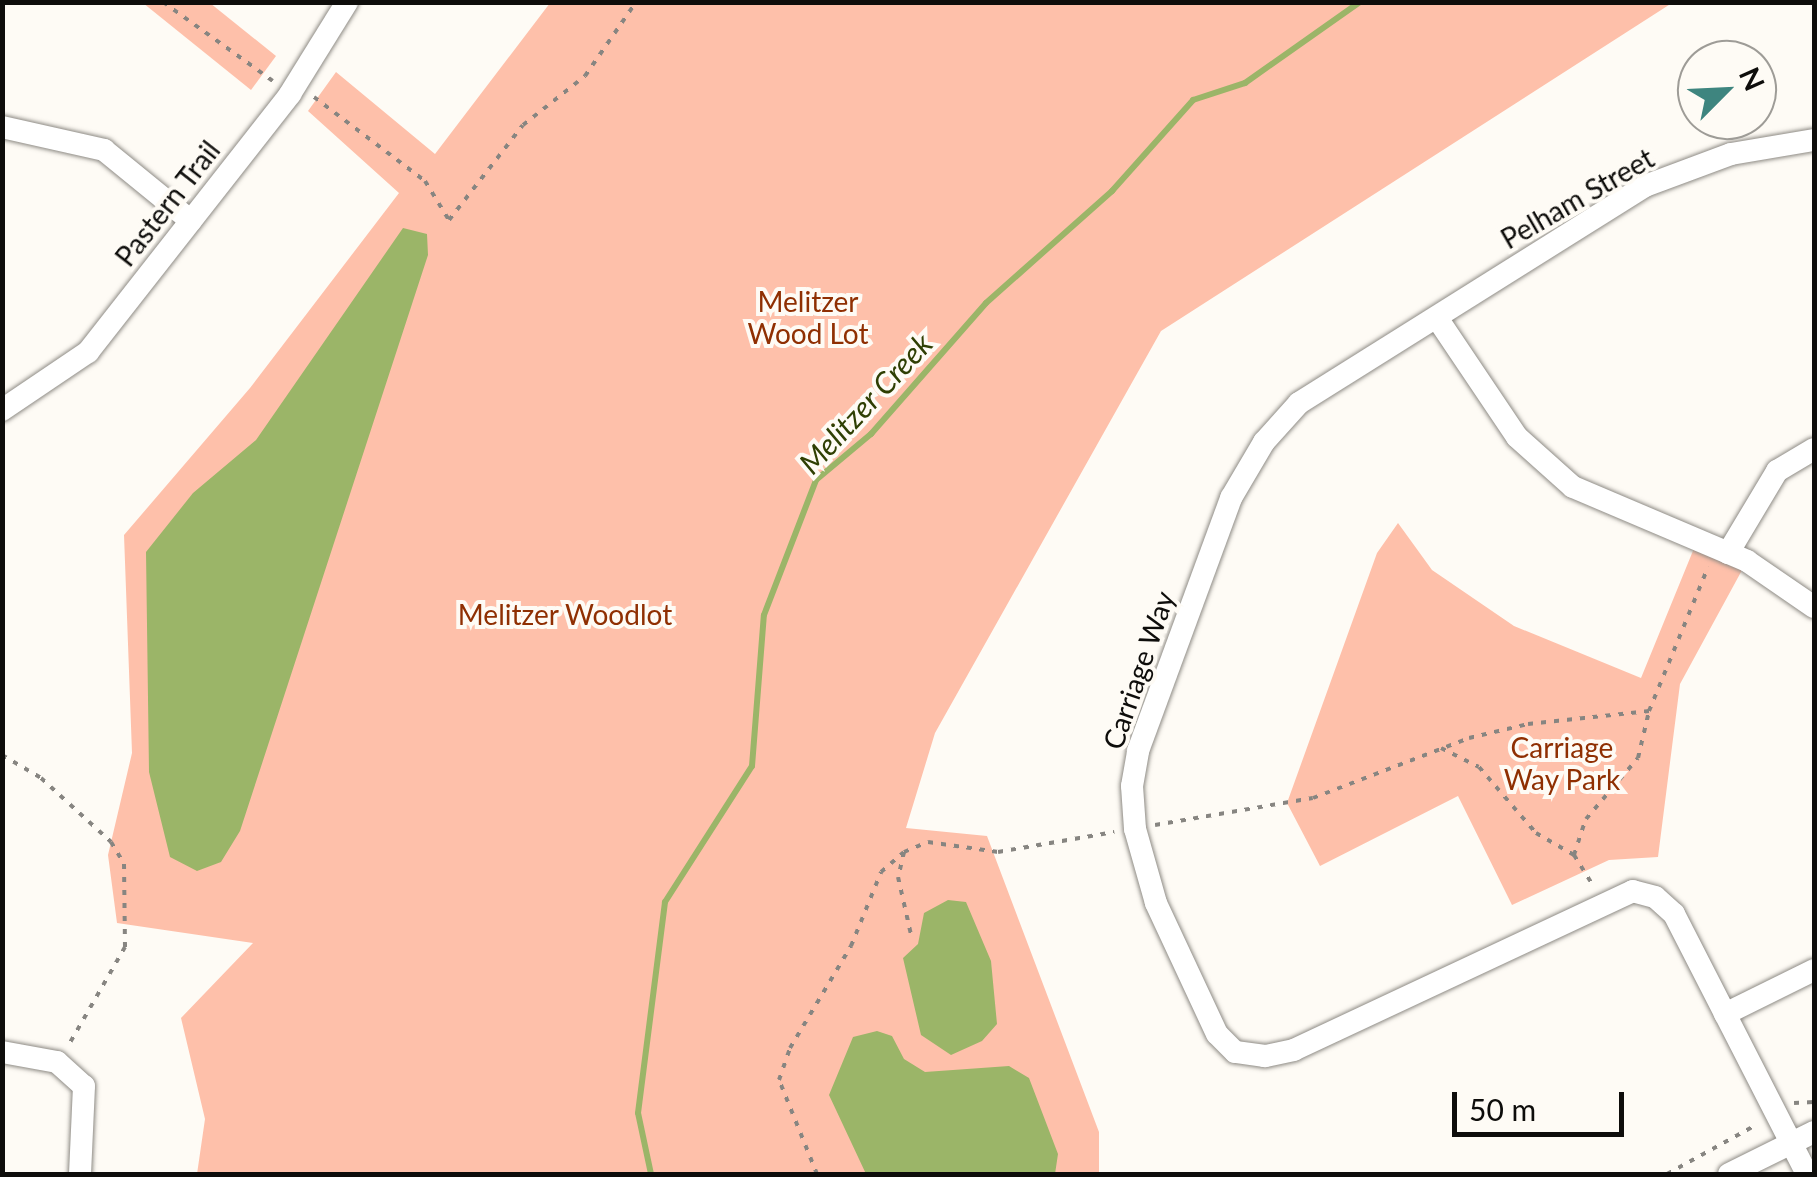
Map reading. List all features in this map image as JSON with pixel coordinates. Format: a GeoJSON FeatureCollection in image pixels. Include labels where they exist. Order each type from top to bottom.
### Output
{"type":"FeatureCollection","features":[{"type":"Feature","properties":{"kind":"street","name":"Pastern Trail"},"geometry":{"type":"LineString","coordinates":[[2,410],[88,352],[321,51],[347,2]]}},
{"type":"Feature","properties":{"kind":"street"},"geometry":{"type":"LineString","coordinates":[[2,127],[104,150],[191,221]]}},
{"type":"Feature","properties":{"kind":"street","name":"Pelham Street"},"geometry":{"type":"LineString","coordinates":[[1437,318],[1645,186],[1731,154],[1814,140]]}},
{"type":"Feature","properties":{"kind":"street"},"geometry":{"type":"LineString","coordinates":[[1437,318],[1517,436],[1573,487],[1722,551],[1814,607]]}},
{"type":"Feature","properties":{"kind":"street","name":"Carriage Way"},"geometry":{"type":"LineString","coordinates":[[1437,318],[1300,403],[1264,442],[1230,498],[1138,751],[1135,828],[1145,866],[1216,1034],[1235,1052],[1265,1056],[1294,1050],[1634,891],[1665,905],[1807,1174]]}},
{"type":"Feature","properties":{"kind":"street"},"geometry":{"type":"LineString","coordinates":[[1722,551],[1778,471],[1814,450]]}},
{"type":"Feature","properties":{"kind":"street"},"geometry":{"type":"LineString","coordinates":[[1725,1014],[1814,970]]}},
{"type":"Feature","properties":{"kind":"street"},"geometry":{"type":"LineString","coordinates":[[2,1052],[57,1062],[84,1086],[80,1174]]}},
{"type":"Feature","properties":{"kind":"street"},"geometry":{"type":"LineString","coordinates":[[1729,1174],[1814,1132]]}},
{"type":"Feature","properties":{"kind":"path"},"geometry":{"type":"LineString","coordinates":[[163,2],[273,81]]}},
{"type":"Feature","properties":{"kind":"path"},"geometry":{"type":"LineString","coordinates":[[311,94],[426,181],[449,220],[492,174],[523,125],[585,76],[636,2]]}},
{"type":"Feature","properties":{"kind":"path"},"geometry":{"type":"LineString","coordinates":[[1574,854],[1586,819],[1638,758],[1649,711],[1722,551]]}},
{"type":"Feature","properties":{"kind":"path"},"geometry":{"type":"LineString","coordinates":[[1151,826],[1313,798],[1440,748],[1528,724],[1649,711]]}},
{"type":"Feature","properties":{"kind":"path"},"geometry":{"type":"LineString","coordinates":[[1440,748],[1480,767],[1536,833],[1574,854],[1605,904]]}},
{"type":"Feature","properties":{"kind":"path"},"geometry":{"type":"LineString","coordinates":[[2,754],[42,778],[112,842],[124,864],[125,946],[57,1062]]}},
{"type":"Feature","properties":{"kind":"path"},"geometry":{"type":"LineString","coordinates":[[818,1174],[778,1080],[790,1048],[851,946],[881,872],[904,852],[928,842],[998,852],[1120,831]]}},
{"type":"Feature","properties":{"kind":"path"},"geometry":{"type":"LineString","coordinates":[[904,852],[898,878],[912,940]]}},
{"type":"Feature","properties":{"kind":"path"},"geometry":{"type":"LineString","coordinates":[[1790,1104],[1814,1102]]}},
{"type":"Feature","properties":{"kind":"path"},"geometry":{"type":"LineString","coordinates":[[1667,1174],[1756,1125]]}},
{"type":"Feature","properties":{"kind":"green space"},"geometry":{"type":"Polygon","coordinates":[[[143,3],[210,3],[276,56],[251,90],[143,3]]]}},
{"type":"Feature","properties":{"kind":"green space","name":"Melitzer Woodlot"},"geometry":{"type":"Polygon","coordinates":[[[550,3],[1672,3],[1161,331],[935,733],[906,828],[987,836],[1099,1132],[1099,1174],[197,1174],[205,1119],[181,1018],[253,943],[117,923],[108,855],[132,753],[124,535],[250,388],[399,193],[308,111],[336,72],[435,154],[550,3]]]}},
{"type":"Feature","properties":{"kind":"green space","name":"Carriage Way Park"},"geometry":{"type":"Polygon","coordinates":[[[1398,523],[1432,570],[1514,626],[1641,678],[1697,541],[1747,561],[1680,684],[1658,857],[1609,860],[1512,905],[1458,796],[1320,866],[1287,803],[1377,553],[1398,523]]]}},
{"type":"Feature","properties":{"kind":"shaded area"},"geometry":{"type":"Polygon","coordinates":[[[403,228],[427,234],[428,255],[240,831],[221,862],[197,871],[170,857],[149,772],[146,552],[193,493],[256,440],[403,228]]]}},
{"type":"Feature","properties":{"kind":"shaded area"},"geometry":{"type":"Polygon","coordinates":[[[948,900],[966,902],[991,961],[997,1024],[982,1041],[951,1055],[921,1035],[903,958],[918,944],[924,913],[948,900]]]}},
{"type":"Feature","properties":{"kind":"shaded area"},"geometry":{"type":"Polygon","coordinates":[[[877,1031],[892,1036],[904,1059],[925,1072],[1009,1066],[1029,1078],[1058,1154],[1055,1174],[866,1174],[829,1095],[853,1037],[877,1031]]]}},
{"type":"Feature","properties":{"kind":"waterway","name":"Melitzer Creek"},"geometry":{"type":"LineString","coordinates":[[651,1174],[638,1113],[665,902],[752,766],[764,615],[816,480],[871,434],[986,303],[1112,191],[1193,100],[1245,83],[1360,2]]}},
{"type":"Feature","properties":{"kind":"park label","name":"Melitzer Wood Lot"},"geometry":{"type":"Point","coordinates":[808,317]}}]}
